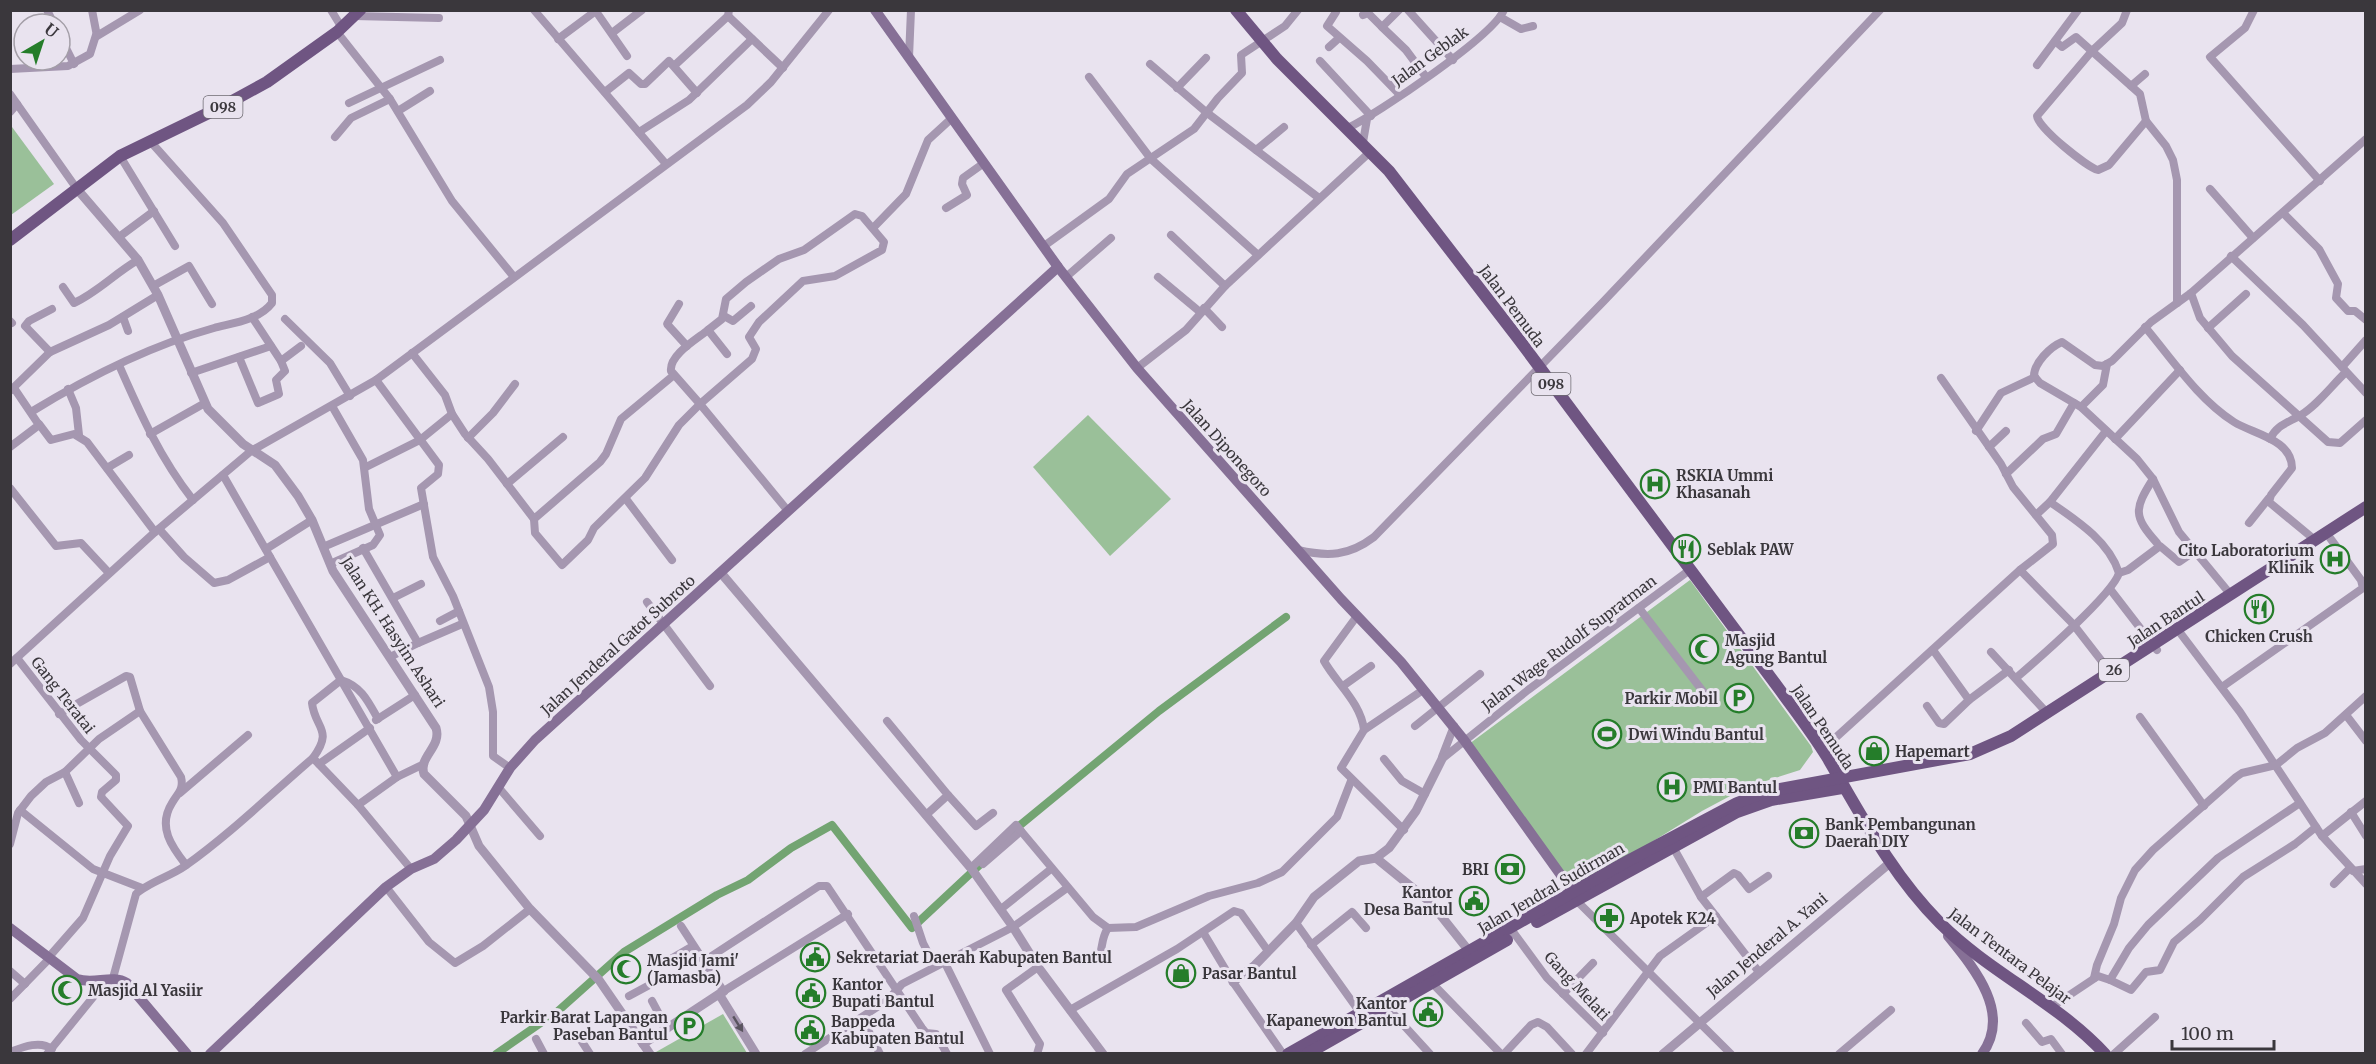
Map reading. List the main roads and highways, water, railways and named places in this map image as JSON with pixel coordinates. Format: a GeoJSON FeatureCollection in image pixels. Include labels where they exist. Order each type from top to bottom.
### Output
{"type":"FeatureCollection","features":[{"type":"Feature","properties":{"kind":"main road","name":"Jalan Diponegoro"},"geometry":{"type":"LineString","coordinates":[[875,10],[1058,267],[1137,368],[1357,616],[1392,651],[1454,726],[1575,896]]}},
{"type":"Feature","properties":{"kind":"main road","name":"Jalan Pemuda"},"geometry":{"type":"LineString","coordinates":[[1236,10],[1262,43],[1367,147],[1539,368],[1691,570],[1822,750],[1842,783]]}},
{"type":"Feature","properties":{"kind":"main road","name":"098"},"geometry":{"type":"LineString","coordinates":[[10,240],[120,156],[253,90],[340,30],[357,13]]}},
{"type":"Feature","properties":{"kind":"main road","name":"Jalan Jenderal Gatot Subroto"},"geometry":{"type":"LineString","coordinates":[[210,1053],[386,887],[411,869],[444,852],[470,825],[500,788],[510,768],[535,740],[1058,267]]}},
{"type":"Feature","properties":{"kind":"main road","name":"Jalan Bantul"},"geometry":{"type":"LineString","coordinates":[[1842,783],[1948,767],[1989,754],[2016,740],[2230,595],[2366,507]]}},
{"type":"Feature","properties":{"kind":"main road","name":"Jalan Bantul"},"geometry":{"type":"LineString","coordinates":[[1842,783],[1970,754],[2005,739],[2111,673],[2181,634],[2366,515]]}},
{"type":"Feature","properties":{"kind":"main road","name":"Jalan Jendral Sudirman"},"geometry":{"type":"LineString","coordinates":[[1575,896],[1750,806],[1842,783]]}},
{"type":"Feature","properties":{"kind":"main road","name":"Jalan Jendral Sudirman"},"geometry":{"type":"LineString","coordinates":[[1307,1053],[1322,1050],[1356,1019],[1389,1008],[1513,931],[1744,800],[1769,791],[1842,783]]}},
{"type":"Feature","properties":{"kind":"main road","name":"Jalan Tentara Pelajar"},"geometry":{"type":"LineString","coordinates":[[1842,783],[1857,813],[1924,905],[1959,940],[2053,1006],[2105,1053]]}},
{"type":"Feature","properties":{"kind":"main road"},"geometry":{"type":"LineString","coordinates":[[1924,905],[1986,989],[1992,1005],[1994,1024],[1993,1034],[1984,1053]]}},
{"type":"Feature","properties":{"kind":"main road"},"geometry":{"type":"LineString","coordinates":[[10,928],[77,979],[124,981],[187,1053]]}},
{"type":"Feature","properties":{"kind":"main road","name":"Jalan Jendral Sudirman"},"geometry":{"type":"LineString","coordinates":[[1288,1053],[1356,1019],[1469,951],[1513,931]]}},
{"type":"Feature","properties":{"kind":"waterway"},"geometry":{"type":"LineString","coordinates":[[1013,831],[1159,711],[1286,617]]}},
{"type":"Feature","properties":{"kind":"waterway"},"geometry":{"type":"LineString","coordinates":[[496,1054],[558,1011],[624,952],[717,895],[748,880],[791,848],[832,825],[912,928],[986,859]]}},
{"type":"Feature","properties":{"kind":"place","name":"RSKIA Ummi Khasanah"},"geometry":{"type":"Point","coordinates":[1655,484]}},
{"type":"Feature","properties":{"kind":"place","name":"Seblak PAW"},"geometry":{"type":"Point","coordinates":[1686,549]}},
{"type":"Feature","properties":{"kind":"place","name":"Cito Laboratorium Klinik"},"geometry":{"type":"Point","coordinates":[2335,559]}},
{"type":"Feature","properties":{"kind":"place","name":"Chicken Crush"},"geometry":{"type":"Point","coordinates":[2259,609]}},
{"type":"Feature","properties":{"kind":"place","name":"Masjid Agung Bantul"},"geometry":{"type":"Point","coordinates":[1704,649]}},
{"type":"Feature","properties":{"kind":"place","name":"Parkir Mobil"},"geometry":{"type":"Point","coordinates":[1739,698]}},
{"type":"Feature","properties":{"kind":"place","name":"Dwi Windu Bantul"},"geometry":{"type":"Point","coordinates":[1607,734]}},
{"type":"Feature","properties":{"kind":"place","name":"Hapemart"},"geometry":{"type":"Point","coordinates":[1874,751]}},
{"type":"Feature","properties":{"kind":"place","name":"PMI Bantul"},"geometry":{"type":"Point","coordinates":[1672,787]}},
{"type":"Feature","properties":{"kind":"place","name":"Bank Pembangunan Daerah DIY"},"geometry":{"type":"Point","coordinates":[1804,833]}},
{"type":"Feature","properties":{"kind":"place","name":"BRI"},"geometry":{"type":"Point","coordinates":[1510,869]}},
{"type":"Feature","properties":{"kind":"place","name":"Kantor Desa Bantul"},"geometry":{"type":"Point","coordinates":[1474,901]}},
{"type":"Feature","properties":{"kind":"place","name":"Apotek K24"},"geometry":{"type":"Point","coordinates":[1609,918]}},
{"type":"Feature","properties":{"kind":"place","name":"Sekretariat Daerah Kabupaten Bantul"},"geometry":{"type":"Point","coordinates":[815,957]}},
{"type":"Feature","properties":{"kind":"place","name":"Masjid Jami' (Jamasba)"},"geometry":{"type":"Point","coordinates":[626,969]}},
{"type":"Feature","properties":{"kind":"place","name":"Pasar Bantul"},"geometry":{"type":"Point","coordinates":[1181,973]}},
{"type":"Feature","properties":{"kind":"place","name":"Masjid Al Yasiir"},"geometry":{"type":"Point","coordinates":[67,990]}},
{"type":"Feature","properties":{"kind":"place","name":"Kantor Bupati Bantul"},"geometry":{"type":"Point","coordinates":[811,993]}},
{"type":"Feature","properties":{"kind":"place","name":"Kantor Kapanewon Bantul"},"geometry":{"type":"Point","coordinates":[1428,1012]}},
{"type":"Feature","properties":{"kind":"place","name":"Parkir Barat Lapangan Paseban Bantul"},"geometry":{"type":"Point","coordinates":[689,1026]}},
{"type":"Feature","properties":{"kind":"place","name":"Bappeda Kabupaten Bantul"},"geometry":{"type":"Point","coordinates":[810,1030]}}]}
